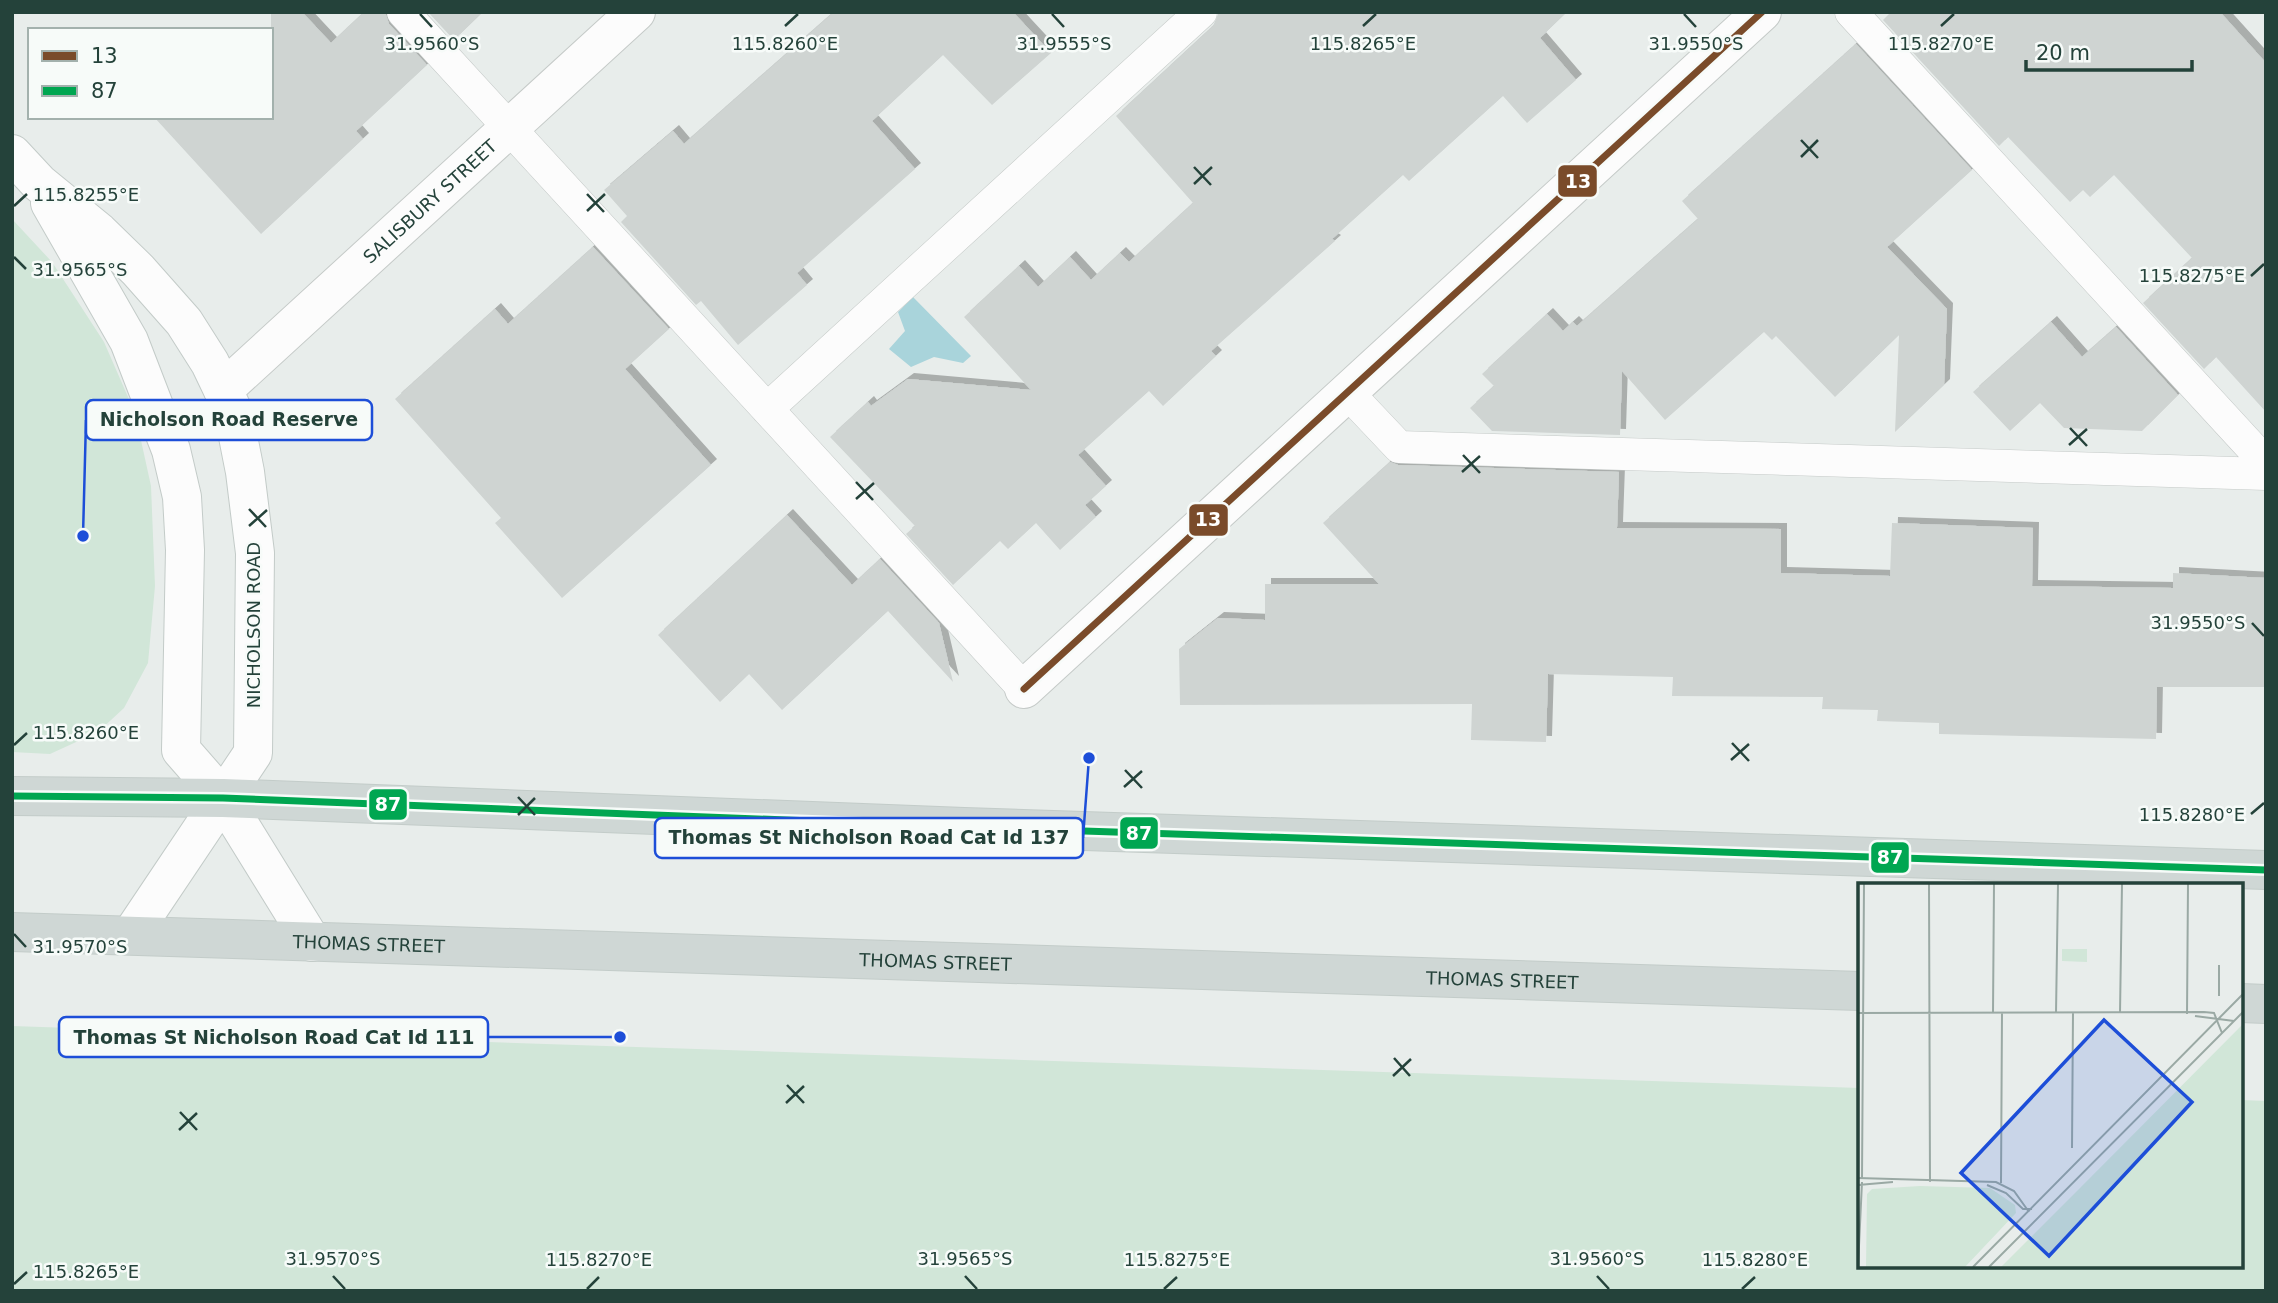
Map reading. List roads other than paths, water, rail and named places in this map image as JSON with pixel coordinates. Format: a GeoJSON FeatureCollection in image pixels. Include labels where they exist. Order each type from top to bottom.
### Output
{"type":"FeatureCollection","features":[{"type":"Feature","properties":{"kind":"main road","name":"SALISBURY STREET"},"geometry":{"type":"LineString","coordinates":[[223,390],[636,12]]}},
{"type":"Feature","properties":{"kind":"main road"},"geometry":{"type":"LineString","coordinates":[[1024,689],[1762,12]]}},
{"type":"Feature","properties":{"kind":"main road","name":"NICHOLSON ROAD"},"geometry":{"type":"LineString","coordinates":[[12,154],[39,183],[99,232],[156,288],[197,341],[233,411],[246,472],[255,553],[253,753],[131,935]]}},
{"type":"Feature","properties":{"kind":"main road","name":"NICHOLSON ROAD"},"geometry":{"type":"LineString","coordinates":[[39,183],[130,341],[171,450],[182,497],[185,550],[181,750],[223,798],[312,942]]}},
{"type":"Feature","properties":{"kind":"main road"},"geometry":{"type":"LineString","coordinates":[[12,796],[223,798],[978,827],[2266,870]]}},
{"type":"Feature","properties":{"kind":"main road","name":"THOMAS STREET"},"geometry":{"type":"LineString","coordinates":[[12,932],[1858,991]]}},
{"type":"Feature","properties":{"kind":"main road"},"geometry":{"type":"LineString","coordinates":[[2243,1003],[2266,1004]]}},
{"type":"Feature","properties":{"kind":"lane"},"geometry":{"type":"LineString","coordinates":[[403,12],[1024,689]]}},
{"type":"Feature","properties":{"kind":"lane"},"geometry":{"type":"LineString","coordinates":[[767,409],[1201,12]]}},
{"type":"Feature","properties":{"kind":"lane"},"geometry":{"type":"LineString","coordinates":[[1851,12],[2266,463]]}},
{"type":"Feature","properties":{"kind":"lane"},"geometry":{"type":"LineString","coordinates":[[1348,392],[1398,447],[2266,474]]}},
{"type":"Feature","properties":{"kind":"water"},"geometry":{"type":"Polygon","coordinates":[[[913,297],[971,356],[963,363],[934,357],[911,367],[889,349],[905,331],[898,312],[913,297]]]}},
{"type":"Feature","properties":{"kind":"place","name":"Nicholson Road Reserve"},"geometry":{"type":"Point","coordinates":[83,536]}},
{"type":"Feature","properties":{"kind":"place","name":"Thomas St Nicholson Road Cat Id 137"},"geometry":{"type":"Point","coordinates":[1089,758]}},
{"type":"Feature","properties":{"kind":"place","name":"Thomas St Nicholson Road Cat Id 111"},"geometry":{"type":"Point","coordinates":[620,1037]}}]}
